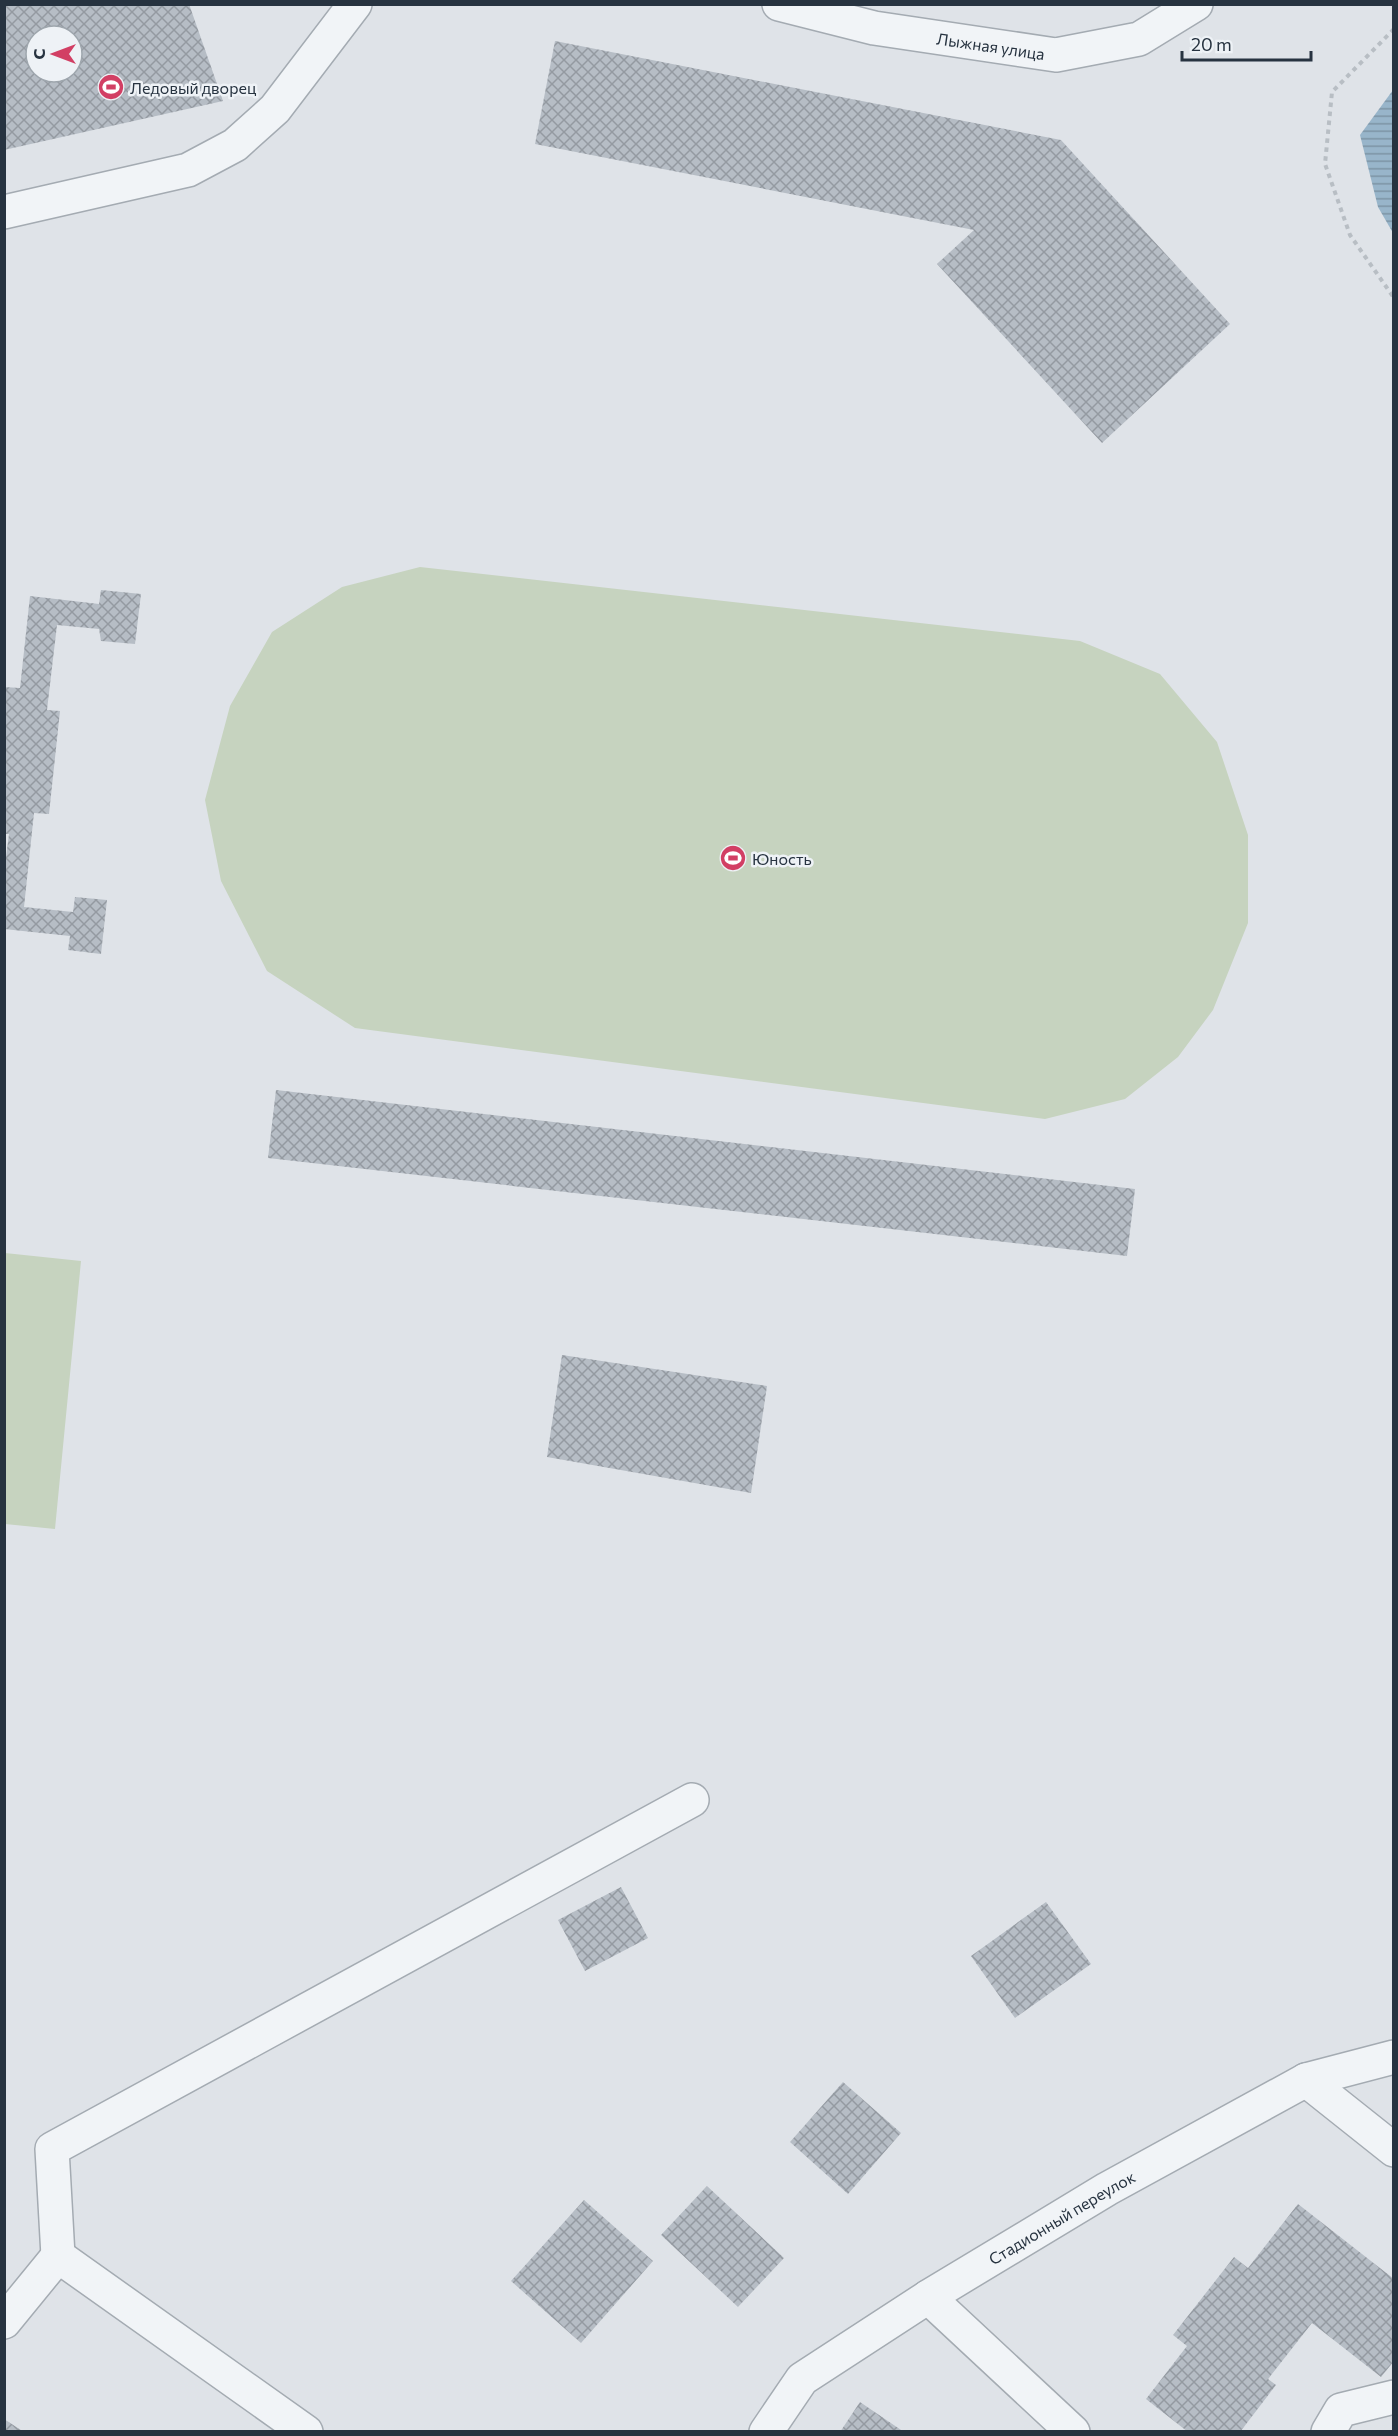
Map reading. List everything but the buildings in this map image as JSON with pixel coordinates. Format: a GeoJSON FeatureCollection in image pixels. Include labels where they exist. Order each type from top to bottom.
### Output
{"type":"FeatureCollection","features":[{"type":"Feature","properties":{"kind":"street"},"geometry":{"type":"LineString","coordinates":[[4,212],[188,170],[235,145],[275,109],[355,4]]}},
{"type":"Feature","properties":{"kind":"street","name":"Лыжная улица"},"geometry":{"type":"LineString","coordinates":[[779,4],[874,28],[1056,56],[1139,39],[1196,4]]}},
{"type":"Feature","properties":{"kind":"street"},"geometry":{"type":"LineString","coordinates":[[4,2322],[58,2256],[52,2149],[692,1800]]}},
{"type":"Feature","properties":{"kind":"street","name":"Стадионный переулок"},"geometry":{"type":"LineString","coordinates":[[766,2432],[802,2379],[928,2297],[1107,2189],[1306,2080],[1394,2057]]}},
{"type":"Feature","properties":{"kind":"street"},"geometry":{"type":"LineString","coordinates":[[1306,2080],[1394,2150]]}},
{"type":"Feature","properties":{"kind":"street"},"geometry":{"type":"LineString","coordinates":[[58,2256],[306,2432]]}},
{"type":"Feature","properties":{"kind":"street"},"geometry":{"type":"LineString","coordinates":[[928,2297],[1073,2432]]}},
{"type":"Feature","properties":{"kind":"street"},"geometry":{"type":"LineString","coordinates":[[1328,2432],[1341,2410],[1394,2397]]}},
{"type":"Feature","properties":{"kind":"path"},"geometry":{"type":"LineString","coordinates":[[1394,28],[1332,92],[1324,164],[1350,235],[1394,298]]}},
{"type":"Feature","properties":{"kind":"green space","name":"Юность"},"geometry":{"type":"Polygon","coordinates":[[[420,567],[1080,641],[1160,674],[1217,742],[1248,835],[1248,923],[1213,1010],[1178,1057],[1125,1099],[1045,1119],[355,1028],[267,971],[221,881],[205,800],[230,706],[272,632],[342,587],[420,567]]]}},
{"type":"Feature","properties":{"kind":"green space"},"geometry":{"type":"Polygon","coordinates":[[[5,1253],[81,1261],[55,1529],[5,1524],[5,1253]]]}},
{"type":"Feature","properties":{"kind":"water"},"geometry":{"type":"Polygon","coordinates":[[[1393,90],[1393,233],[1378,207],[1360,135],[1393,90]]]}},
{"type":"Feature","properties":{"kind":"place","name":"Ледовый дворец"},"geometry":{"type":"Point","coordinates":[111,87]}},
{"type":"Feature","properties":{"kind":"place","name":"Юность"},"geometry":{"type":"Point","coordinates":[733,858]}}]}
